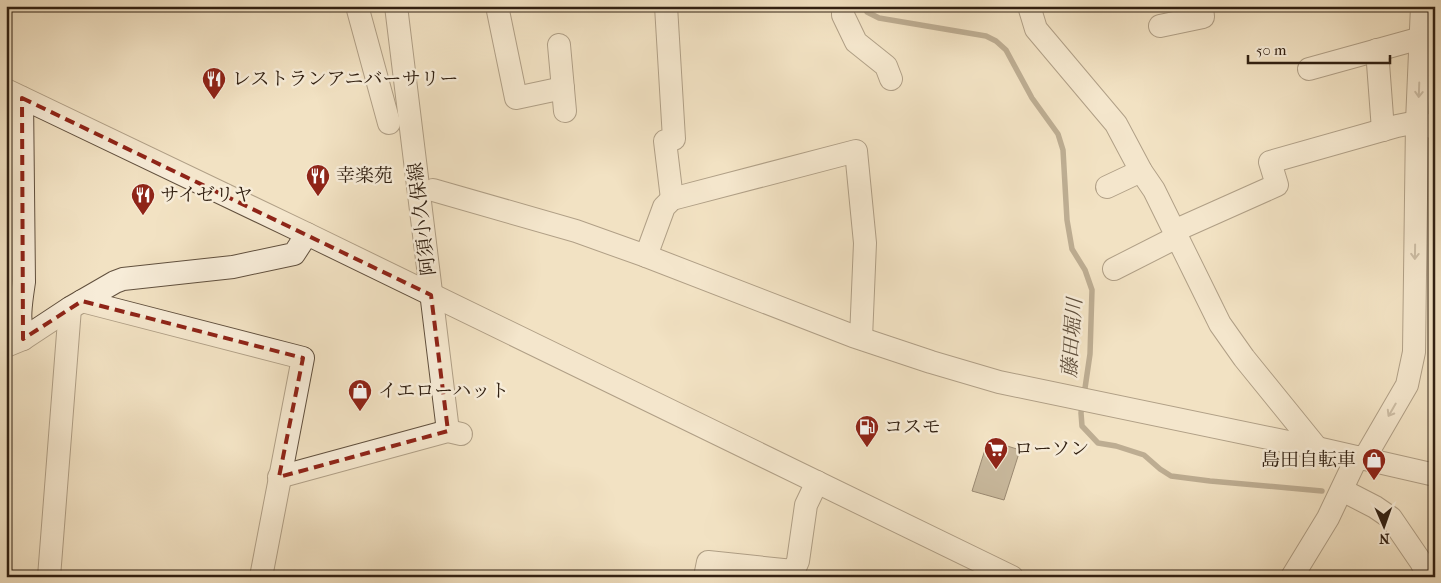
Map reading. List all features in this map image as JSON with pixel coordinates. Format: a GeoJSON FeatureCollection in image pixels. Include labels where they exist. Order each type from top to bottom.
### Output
{"type":"FeatureCollection","features":[{"type":"Feature","properties":{"kind":"street"},"geometry":{"type":"LineString","coordinates":[[357,6],[389,123]]}},
{"type":"Feature","properties":{"kind":"street","name":"阿須小久保線"},"geometry":{"type":"LineString","coordinates":[[279,477],[455,433],[431,295],[396,6]]}},
{"type":"Feature","properties":{"kind":"street"},"geometry":{"type":"LineString","coordinates":[[497,6],[516,98],[563,88]]}},
{"type":"Feature","properties":{"kind":"street"},"geometry":{"type":"LineString","coordinates":[[666,6],[674,139],[665,141],[672,198]]}},
{"type":"Feature","properties":{"kind":"street"},"geometry":{"type":"LineString","coordinates":[[843,6],[843,14],[856,42],[886,66],[891,79]]}},
{"type":"Feature","properties":{"kind":"street"},"geometry":{"type":"LineString","coordinates":[[1029,6],[1036,29],[1116,124],[1154,190],[1220,324],[1244,358],[1317,448]]}},
{"type":"Feature","properties":{"kind":"street"},"geometry":{"type":"LineString","coordinates":[[1160,26],[1203,17],[1202,6]]}},
{"type":"Feature","properties":{"kind":"street"},"geometry":{"type":"LineString","coordinates":[[1292,577],[1328,518],[1361,458],[1407,385],[1414,352],[1426,125],[1426,32],[1422,6]]}},
{"type":"Feature","properties":{"kind":"street"},"geometry":{"type":"LineString","coordinates":[[1309,70],[1377,50],[1426,32]]}},
{"type":"Feature","properties":{"kind":"street"},"geometry":{"type":"LineString","coordinates":[[560,45],[565,111]]}},
{"type":"Feature","properties":{"kind":"street"},"geometry":{"type":"LineString","coordinates":[[1377,50],[1383,130]]}},
{"type":"Feature","properties":{"kind":"street"},"geometry":{"type":"LineString","coordinates":[[14,343],[20,326],[24,282],[14,94],[307,234],[1012,577]]}},
{"type":"Feature","properties":{"kind":"street"},"geometry":{"type":"LineString","coordinates":[[1114,269],[1176,234],[1277,185],[1270,162],[1383,130],[1426,125]]}},
{"type":"Feature","properties":{"kind":"street"},"geometry":{"type":"LineString","coordinates":[[646,256],[664,207],[672,198],[856,151],[865,242],[861,338]]}},
{"type":"Feature","properties":{"kind":"street"},"geometry":{"type":"LineString","coordinates":[[1107,186],[1141,170]]}},
{"type":"Feature","properties":{"kind":"street"},"geometry":{"type":"LineString","coordinates":[[433,190],[576,231],[861,338],[990,380],[1317,448],[1435,475]]}},
{"type":"Feature","properties":{"kind":"street"},"geometry":{"type":"LineString","coordinates":[[14,343],[76,304],[123,279],[233,267],[294,254],[307,234]]}},
{"type":"Feature","properties":{"kind":"street"},"geometry":{"type":"LineString","coordinates":[[76,304],[303,358],[261,577]]}},
{"type":"Feature","properties":{"kind":"street"},"geometry":{"type":"LineString","coordinates":[[49,577],[76,304]]}},
{"type":"Feature","properties":{"kind":"street"},"geometry":{"type":"LineString","coordinates":[[705,577],[708,562],[792,574],[798,561],[806,505],[817,482]]}},
{"type":"Feature","properties":{"kind":"street"},"geometry":{"type":"LineString","coordinates":[[1342,490],[1375,507],[1391,518],[1429,577]]}},
{"type":"Feature","properties":{"kind":"highlighted area"},"geometry":{"type":"Polygon","coordinates":[[[22,98],[431,295],[448,431],[279,477],[303,358],[82,301],[23,339],[22,98]]]}},
{"type":"Feature","properties":{"kind":"building","name":"ローソン"},"geometry":{"type":"Polygon","coordinates":[[[988,440],[1020,450],[1004,500],[972,491],[988,440]]]}},
{"type":"Feature","properties":{"kind":"waterway","name":"藤田堀川"},"geometry":{"type":"LineString","coordinates":[[863,6],[867,12],[879,18],[986,36],[996,41],[1006,50],[1032,98],[1058,134],[1063,150],[1067,220],[1072,249],[1085,270],[1092,290],[1090,354],[1084,395]]}},
{"type":"Feature","properties":{"kind":"waterway","name":"藤田堀川"},"geometry":{"type":"LineString","coordinates":[[1082,404],[1082,426],[1098,443],[1116,446],[1144,455],[1171,476],[1322,491]]}},
{"type":"Feature","properties":{"kind":"place","name":"レストランアニバーサリー"},"geometry":{"type":"Point","coordinates":[214,100]}},
{"type":"Feature","properties":{"kind":"place","name":"幸楽苑"},"geometry":{"type":"Point","coordinates":[318,197]}},
{"type":"Feature","properties":{"kind":"place","name":"サイゼリヤ"},"geometry":{"type":"Point","coordinates":[143,216]}},
{"type":"Feature","properties":{"kind":"place","name":"イエローハット"},"geometry":{"type":"Point","coordinates":[360,412]}},
{"type":"Feature","properties":{"kind":"place","name":"コスモ"},"geometry":{"type":"Point","coordinates":[867,448]}},
{"type":"Feature","properties":{"kind":"place","name":"ローソン"},"geometry":{"type":"Point","coordinates":[996,470]}},
{"type":"Feature","properties":{"kind":"place","name":"島田自転車"},"geometry":{"type":"Point","coordinates":[1374,481]}}]}
